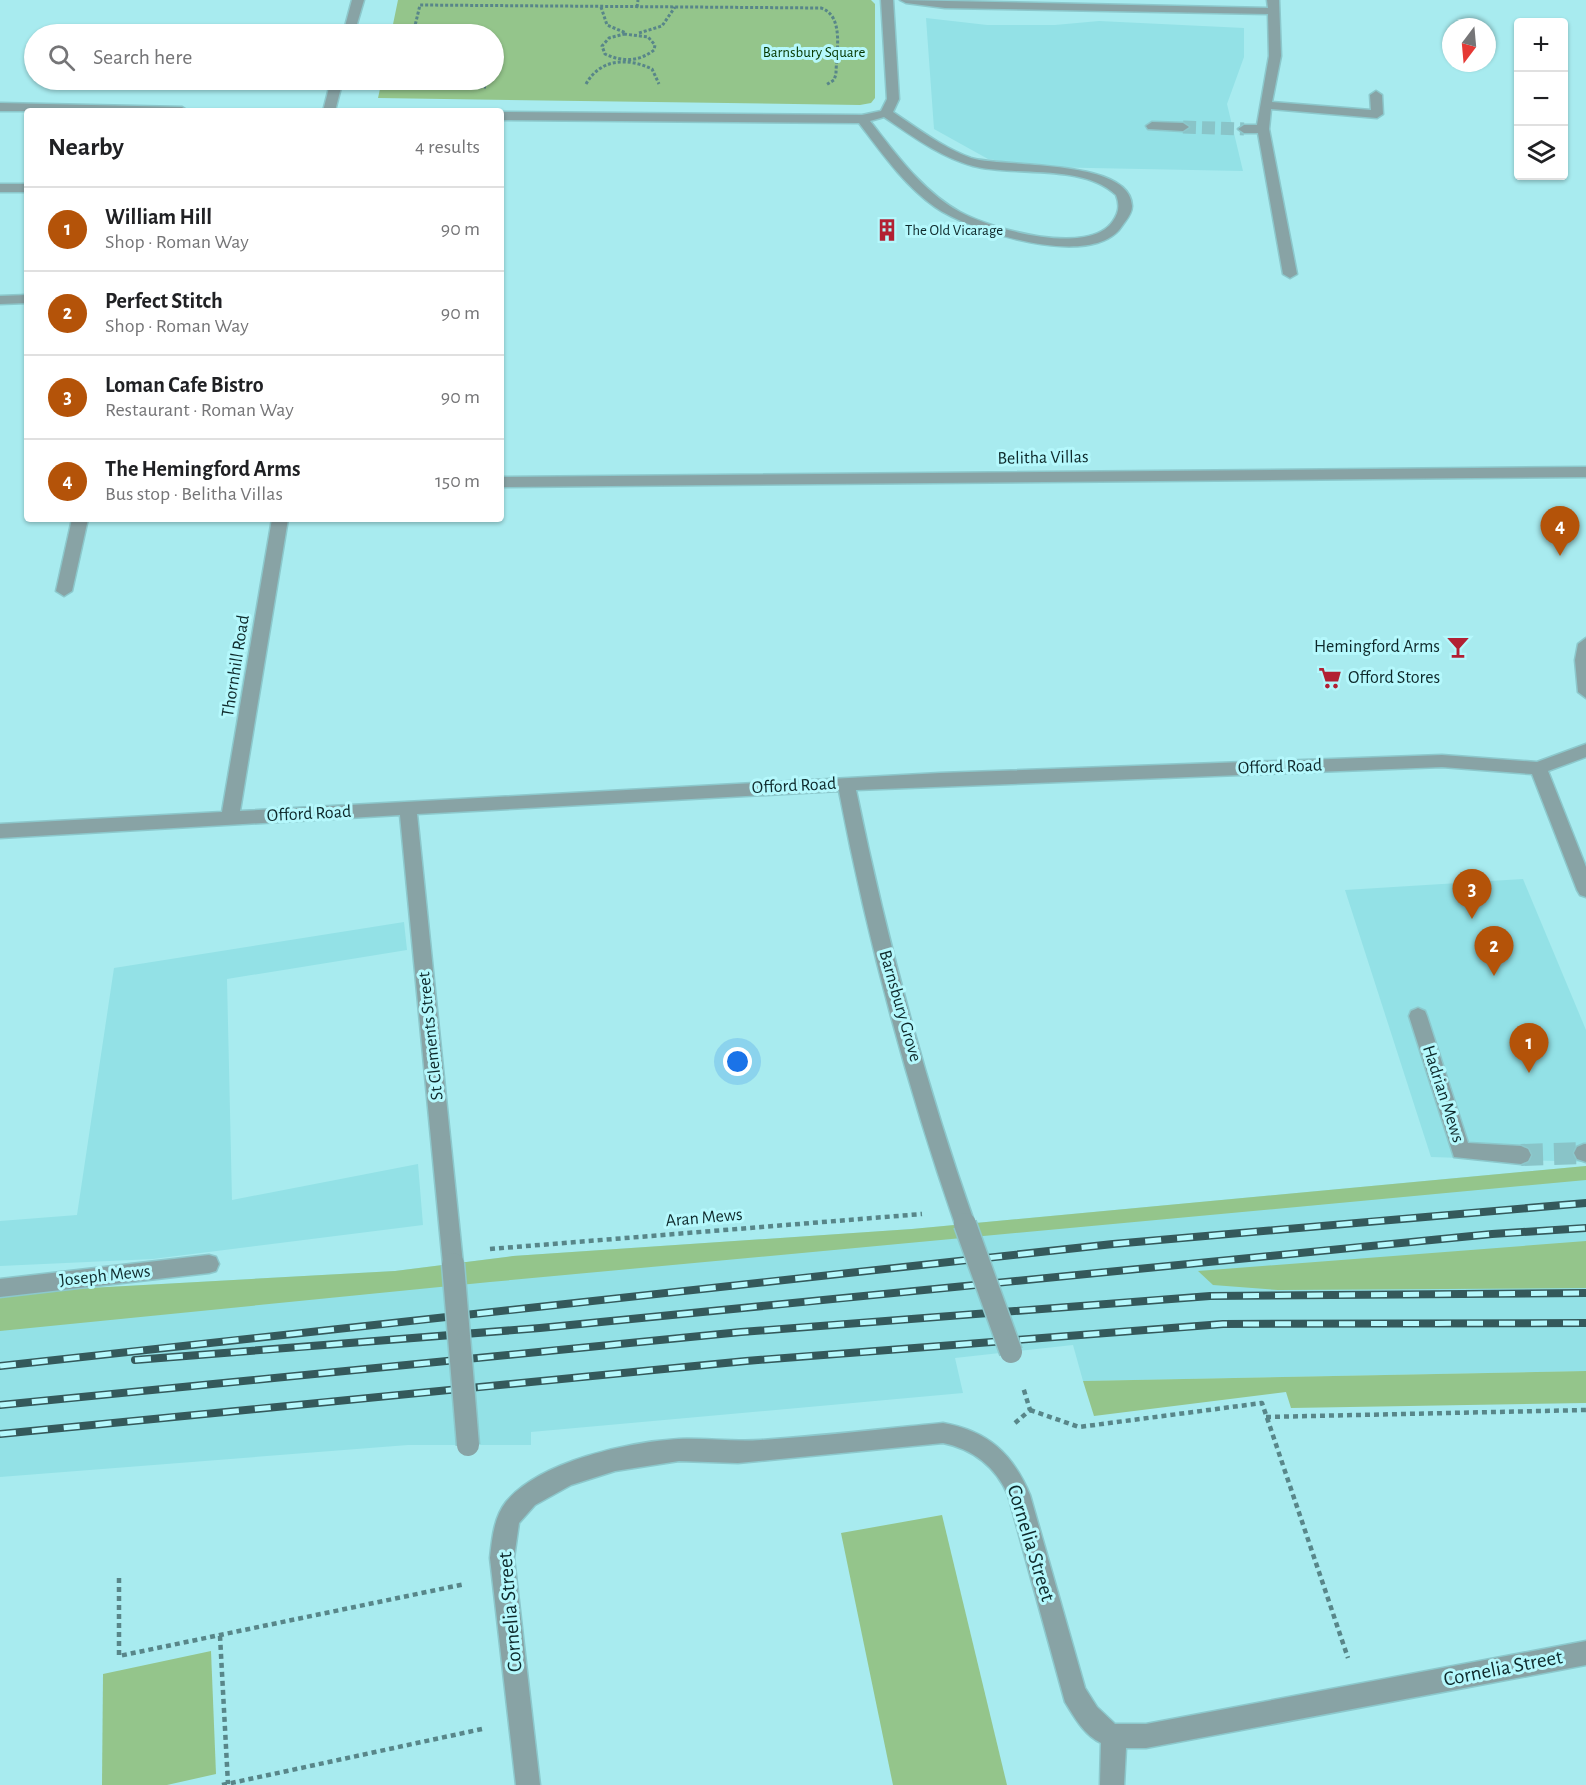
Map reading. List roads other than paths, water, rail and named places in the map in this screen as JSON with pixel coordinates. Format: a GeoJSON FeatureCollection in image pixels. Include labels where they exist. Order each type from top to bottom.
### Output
{"type":"FeatureCollection","features":[{"type":"Feature","properties":{"kind":"street"},"geometry":{"type":"LineString","coordinates":[[351,24],[358,0]]}},
{"type":"Feature","properties":{"kind":"street"},"geometry":{"type":"LineString","coordinates":[[886,113],[893,99],[887,0]]}},
{"type":"Feature","properties":{"kind":"street"},"geometry":{"type":"LineString","coordinates":[[909,0],[945,5],[1273,5],[1275,56],[1264,105],[1263,129],[1290,274]]}},
{"type":"Feature","properties":{"kind":"street"},"geometry":{"type":"LineString","coordinates":[[1040,6],[1057,0]]}},
{"type":"Feature","properties":{"kind":"street"},"geometry":{"type":"LineString","coordinates":[[330,108],[334,90]]}},
{"type":"Feature","properties":{"kind":"street"},"geometry":{"type":"LineString","coordinates":[[1264,105],[1377,114],[1376,95]]}},
{"type":"Feature","properties":{"kind":"street"},"geometry":{"type":"LineString","coordinates":[[0,108],[24,108]]}},
{"type":"Feature","properties":{"kind":"street"},"geometry":{"type":"LineString","coordinates":[[504,116],[862,119],[886,113],[925,139],[975,163],[1082,174],[1104,180],[1120,191],[1126,204],[1123,217],[1115,229],[1099,237],[1066,242],[1018,238],[972,223],[917,189],[862,119]]}},
{"type":"Feature","properties":{"kind":"street"},"geometry":{"type":"LineString","coordinates":[[1152,126],[1184,127]]}},
{"type":"Feature","properties":{"kind":"street"},"geometry":{"type":"LineString","coordinates":[[1244,129],[1263,129]]}},
{"type":"Feature","properties":{"kind":"street"},"geometry":{"type":"LineString","coordinates":[[0,188],[24,188]]}},
{"type":"Feature","properties":{"kind":"street"},"geometry":{"type":"LineString","coordinates":[[0,300],[24,299]]}},
{"type":"Feature","properties":{"kind":"street","name":"Belitha Villas"},"geometry":{"type":"LineString","coordinates":[[504,482],[1586,472]]}},
{"type":"Feature","properties":{"kind":"street"},"geometry":{"type":"LineString","coordinates":[[64,591],[79,522]]}},
{"type":"Feature","properties":{"kind":"street","name":"Thornhill Road"},"geometry":{"type":"LineString","coordinates":[[230,818],[279,522]]}},
{"type":"Feature","properties":{"kind":"street"},"geometry":{"type":"LineString","coordinates":[[1586,644],[1583,660],[1586,692]]}},
{"type":"Feature","properties":{"kind":"street","name":"Offord Road"},"geometry":{"type":"LineString","coordinates":[[0,831],[846,784],[1442,761],[1538,768],[1586,750]]}},
{"type":"Feature","properties":{"kind":"street"},"geometry":{"type":"LineString","coordinates":[[1538,768],[1586,890]]}},
{"type":"Feature","properties":{"kind":"street","name":"Barnsbury Grove"},"geometry":{"type":"LineString","coordinates":[[846,784],[869,899],[962,1217],[1011,1352]]}},
{"type":"Feature","properties":{"kind":"street","name":"St Clements Street"},"geometry":{"type":"LineString","coordinates":[[408,808],[468,1445]]}},
{"type":"Feature","properties":{"kind":"street","name":"Hadrian Mews"},"geometry":{"type":"LineString","coordinates":[[1418,1016],[1461,1150],[1521,1155]]}},
{"type":"Feature","properties":{"kind":"street","name":"Joseph Mews"},"geometry":{"type":"LineString","coordinates":[[0,1288],[209,1264]]}},
{"type":"Feature","properties":{"kind":"street","name":"Cornelia Street"},"geometry":{"type":"LineString","coordinates":[[528,1785],[501,1558],[504,1536],[515,1509],[545,1486],[594,1466],[653,1453],[680,1450],[737,1452],[943,1433],[970,1439],[986,1449],[1006,1469],[1019,1495],[1074,1693],[1095,1724],[1114,1736],[1146,1736],[1586,1653]]}},
{"type":"Feature","properties":{"kind":"street"},"geometry":{"type":"LineString","coordinates":[[1112,1785],[1114,1736]]}},
{"type":"Feature","properties":{"kind":"tunnel"},"geometry":{"type":"LineString","coordinates":[[1183,127],[1244,129]]}},
{"type":"Feature","properties":{"kind":"tunnel"},"geometry":{"type":"LineString","coordinates":[[1521,1155],[1584,1153]]}},
{"type":"Feature","properties":{"kind":"railway"},"geometry":{"type":"LineString","coordinates":[[0,1366],[1113,1244],[1586,1203]]}},
{"type":"Feature","properties":{"kind":"railway"},"geometry":{"type":"LineString","coordinates":[[135,1360],[540,1328],[1492,1234],[1586,1228]]}},
{"type":"Feature","properties":{"kind":"railway"},"geometry":{"type":"LineString","coordinates":[[0,1405],[741,1332],[1210,1296],[1586,1293]]}},
{"type":"Feature","properties":{"kind":"railway"},"geometry":{"type":"LineString","coordinates":[[0,1434],[746,1361],[1223,1324],[1586,1323]]}},
{"type":"Feature","properties":{"kind":"place","name":"The Old Vicarage"},"geometry":{"type":"Point","coordinates":[887,230]}},
{"type":"Feature","properties":{"kind":"place","name":"The Hemingford Arms"},"geometry":{"type":"Point","coordinates":[1560,556]}},
{"type":"Feature","properties":{"kind":"place","name":"Hemingford Arms"},"geometry":{"type":"Point","coordinates":[1458,647]}},
{"type":"Feature","properties":{"kind":"place","name":"Offord Stores"},"geometry":{"type":"Point","coordinates":[1330,678]}},
{"type":"Feature","properties":{"kind":"place","name":"Loman Cafe Bistro"},"geometry":{"type":"Point","coordinates":[1472,919]}},
{"type":"Feature","properties":{"kind":"place","name":"Perfect Stitch"},"geometry":{"type":"Point","coordinates":[1494,976]}},
{"type":"Feature","properties":{"kind":"place","name":"William Hill"},"geometry":{"type":"Point","coordinates":[1529,1073]}},
{"type":"Feature","properties":{"kind":"park label","name":"Barnsbury Square"},"geometry":{"type":"Point","coordinates":[814,52]}}]}
